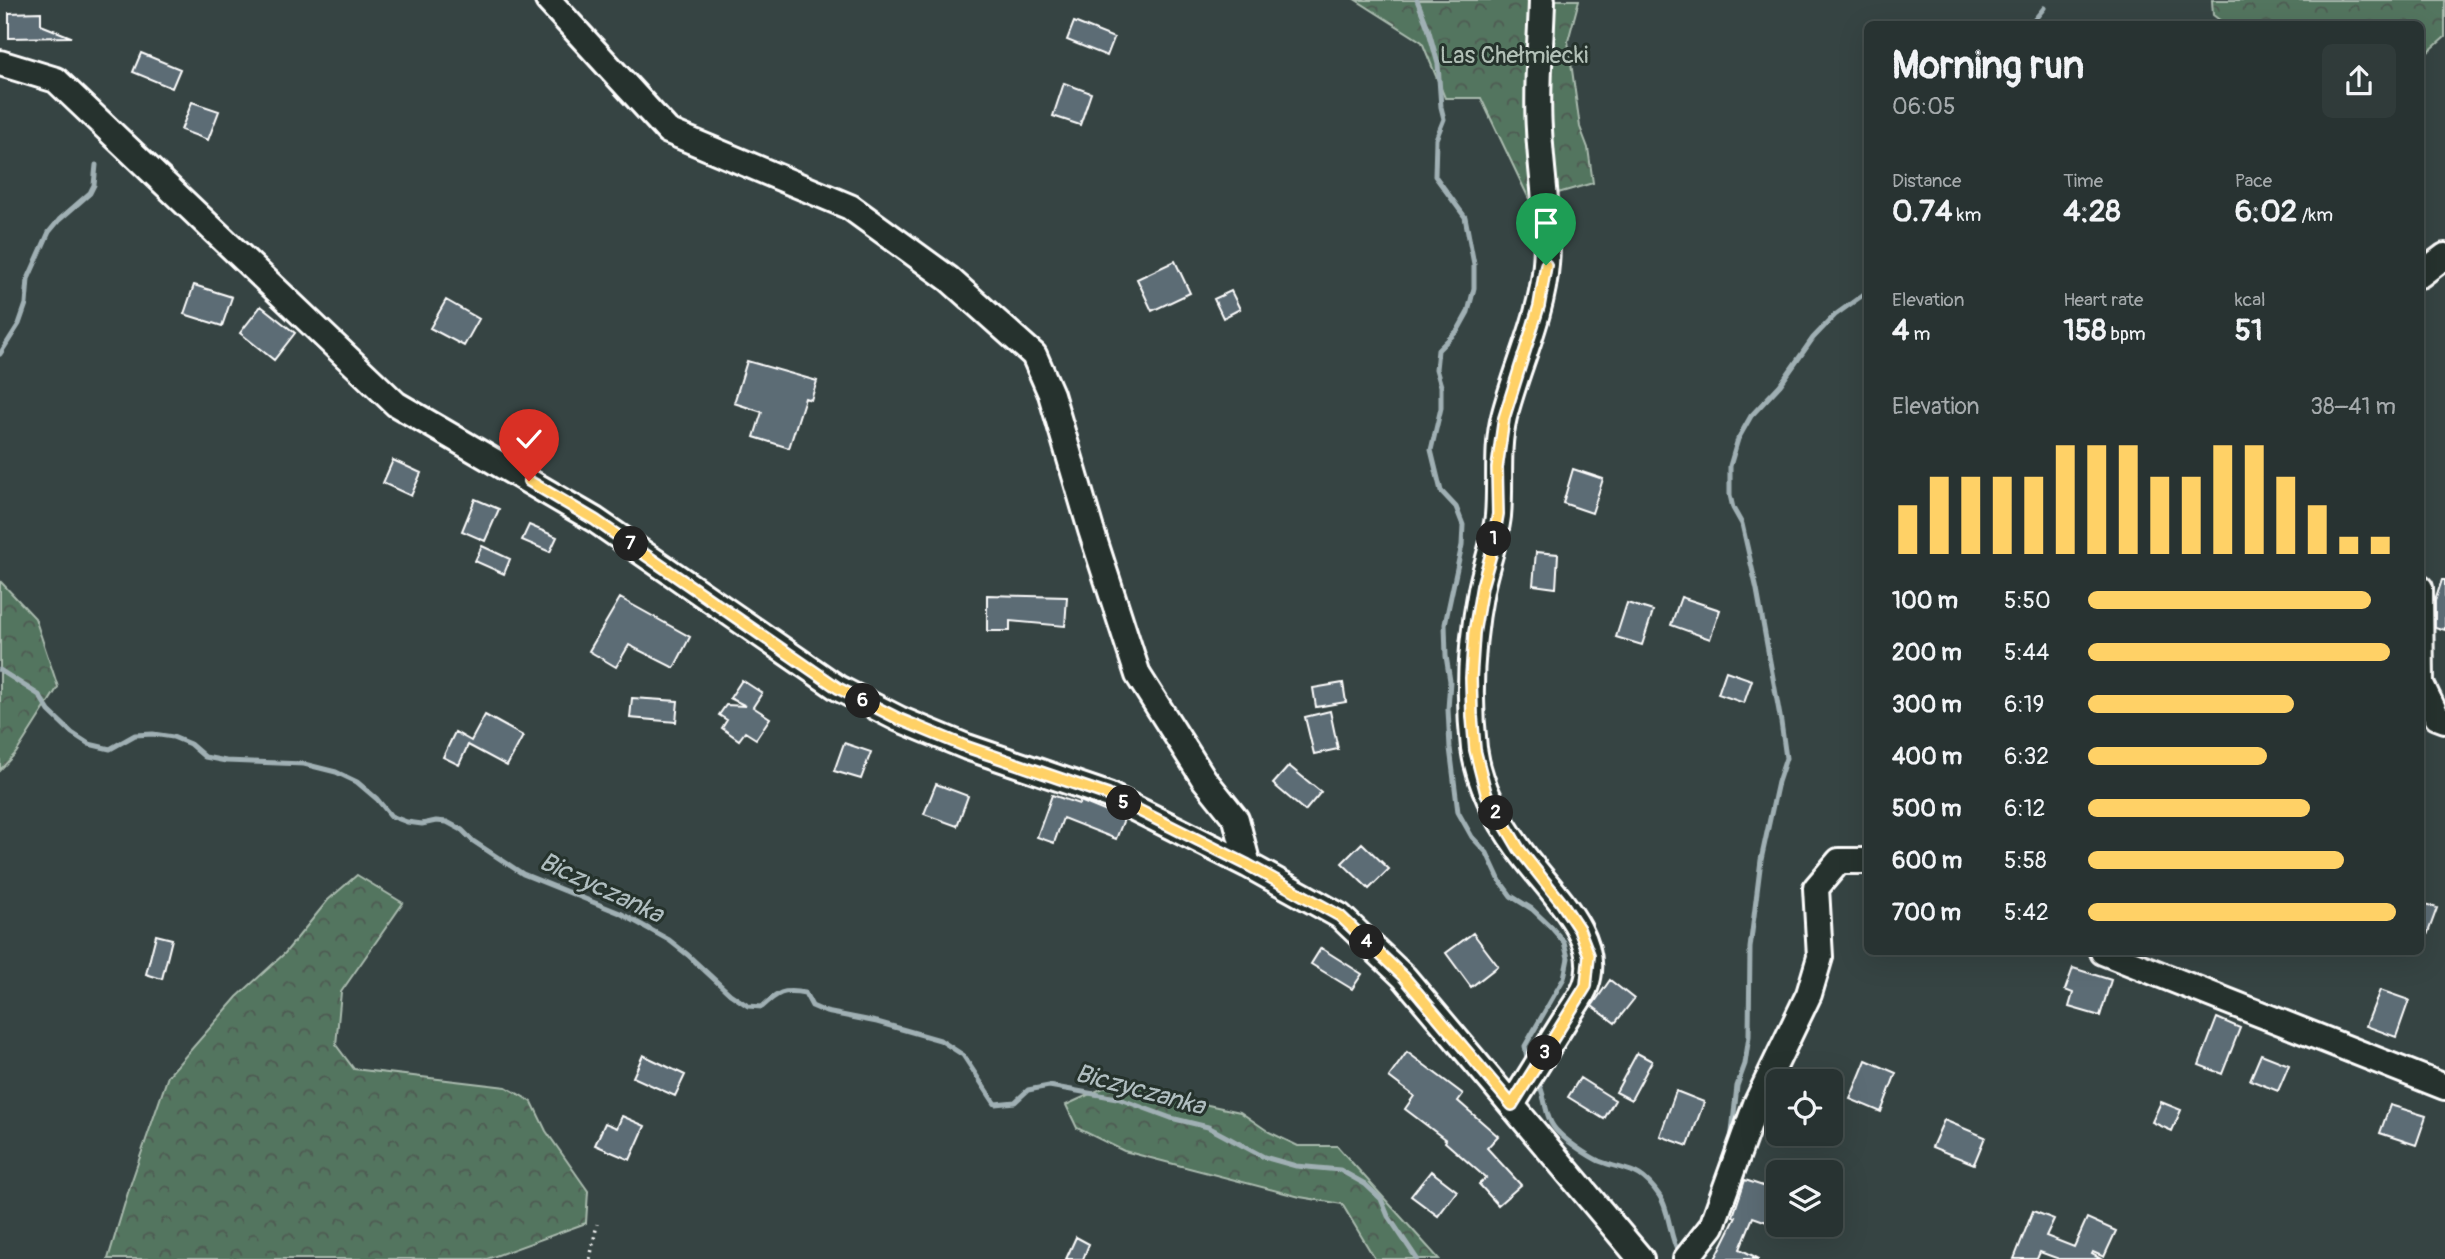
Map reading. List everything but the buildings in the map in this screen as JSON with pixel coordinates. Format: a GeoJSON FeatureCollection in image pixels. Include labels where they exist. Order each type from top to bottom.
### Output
{"type":"FeatureCollection","features":[{"type":"Feature","properties":{"kind":"street"},"geometry":{"type":"LineString","coordinates":[[548,0],[668,131],[850,206],[949,279],[1034,355],[1051,394],[1138,675],[1204,779],[1236,819],[1248,865]]}},
{"type":"Feature","properties":{"kind":"street"},"geometry":{"type":"LineString","coordinates":[[1512,1105],[1586,986],[1589,955],[1579,929],[1519,849],[1486,793],[1475,750],[1471,678],[1477,613],[1498,514],[1497,468],[1504,418],[1539,306],[1546,265],[1546,225],[1538,124],[1542,0]]}},
{"type":"Feature","properties":{"kind":"street"},"geometry":{"type":"LineString","coordinates":[[0,63],[56,80],[396,404],[595,520],[838,688],[899,719],[967,747],[1108,795],[1248,865],[1340,916],[1404,977],[1641,1259]]}},
{"type":"Feature","properties":{"kind":"street"},"geometry":{"type":"LineString","coordinates":[[2424,272],[2445,256]]}},
{"type":"Feature","properties":{"kind":"street"},"geometry":{"type":"LineString","coordinates":[[2424,690],[2437,717],[2445,720]]}},
{"type":"Feature","properties":{"kind":"street"},"geometry":{"type":"LineString","coordinates":[[1691,1253],[1712,1226],[1756,1104],[1809,994],[1820,957],[1815,888],[1839,861],[1864,861]]}},
{"type":"Feature","properties":{"kind":"street"},"geometry":{"type":"LineString","coordinates":[[2111,955],[2445,1087]]}},
{"type":"Feature","properties":{"kind":"path"},"geometry":{"type":"LineString","coordinates":[[590,1259],[597,1224]]}},
{"type":"Feature","properties":{"kind":"green space","name":"Las Chełmiecki"},"geometry":{"type":"Polygon","coordinates":[[[1356,0],[1579,0],[1568,41],[1580,127],[1588,148],[1593,183],[1530,201],[1481,98],[1445,98],[1422,42],[1356,0]]]}},
{"type":"Feature","properties":{"kind":"green space"},"geometry":{"type":"Polygon","coordinates":[[[2212,0],[2445,0],[2445,37],[2424,55],[2424,21],[2221,21],[2213,15],[2212,0]]]}},
{"type":"Feature","properties":{"kind":"green space"},"geometry":{"type":"Polygon","coordinates":[[[0,581],[35,618],[58,687],[16,753],[0,770],[0,581]]]}},
{"type":"Feature","properties":{"kind":"green space"},"geometry":{"type":"Polygon","coordinates":[[[357,875],[403,903],[341,992],[336,1045],[354,1069],[506,1087],[532,1102],[546,1131],[588,1191],[586,1223],[487,1259],[108,1259],[168,1076],[237,997],[285,953],[328,900],[357,875]]]}},
{"type":"Feature","properties":{"kind":"green space"},"geometry":{"type":"Polygon","coordinates":[[[1114,1083],[1137,1084],[1240,1112],[1269,1132],[1298,1146],[1337,1146],[1439,1259],[1375,1259],[1342,1204],[1300,1197],[1124,1151],[1077,1128],[1066,1105],[1114,1083]]]}},
{"type":"Feature","properties":{"kind":"waterway"},"geometry":{"type":"LineString","coordinates":[[1417,0],[1438,64],[1444,119],[1436,139],[1435,176],[1465,217],[1474,264],[1474,288],[1468,312],[1458,330],[1438,350],[1436,369],[1441,386],[1441,408],[1431,450],[1441,491],[1456,507],[1463,525],[1462,545],[1445,624],[1450,681],[1450,748],[1458,812],[1472,837],[1487,853],[1500,881],[1511,896],[1532,909],[1551,927],[1564,942],[1568,958],[1564,978],[1525,1046],[1528,1064]]}},
{"type":"Feature","properties":{"kind":"waterway"},"geometry":{"type":"LineString","coordinates":[[2033,21],[2044,8]]}},
{"type":"Feature","properties":{"kind":"waterway"},"geometry":{"type":"LineString","coordinates":[[0,354],[19,324],[26,304],[28,279],[49,232],[90,193],[94,185],[96,165]]}},
{"type":"Feature","properties":{"kind":"waterway"},"geometry":{"type":"LineString","coordinates":[[1731,1141],[1737,1086],[1745,1064],[1749,1036],[1750,948],[1761,860],[1786,758],[1757,590],[1742,524],[1733,508],[1730,495],[1730,466],[1738,439],[1751,416],[1780,385],[1813,338],[1835,315],[1864,294]]}},
{"type":"Feature","properties":{"kind":"waterway","name":"Biczyczanka"},"geometry":{"type":"LineString","coordinates":[[0,670],[39,695],[49,711],[72,733],[89,744],[110,749],[135,735],[153,734],[173,737],[190,744],[205,757],[226,761],[304,764],[336,772],[357,782],[377,799],[391,816],[422,824],[447,822],[523,874],[620,913],[669,940],[730,994],[748,1006],[762,1007],[777,995],[786,992],[805,993],[812,1006],[826,1012],[877,1022],[940,1040],[963,1055],[995,1104],[1015,1102],[1028,1090],[1049,1086],[1117,1098],[1171,1118],[1208,1127],[1264,1157],[1296,1166],[1340,1170],[1365,1184],[1381,1199],[1388,1216],[1417,1259]]}},
{"type":"Feature","properties":{"kind":"waterway"},"geometry":{"type":"LineString","coordinates":[[1537,1079],[1550,1121],[1563,1137],[1599,1161],[1639,1174],[1652,1186],[1663,1201],[1680,1256]]}},
{"type":"Feature","properties":{"kind":"route"},"geometry":{"type":"LineString","coordinates":[[529,481],[595,520],[838,688],[899,719],[967,747],[1108,795],[1248,865],[1340,916],[1404,977],[1512,1105],[1586,986],[1589,968],[1589,955],[1579,929],[1519,849],[1486,793],[1475,750],[1472,716],[1474,633],[1498,514],[1497,468],[1504,418],[1539,306],[1546,265]]}}]}
